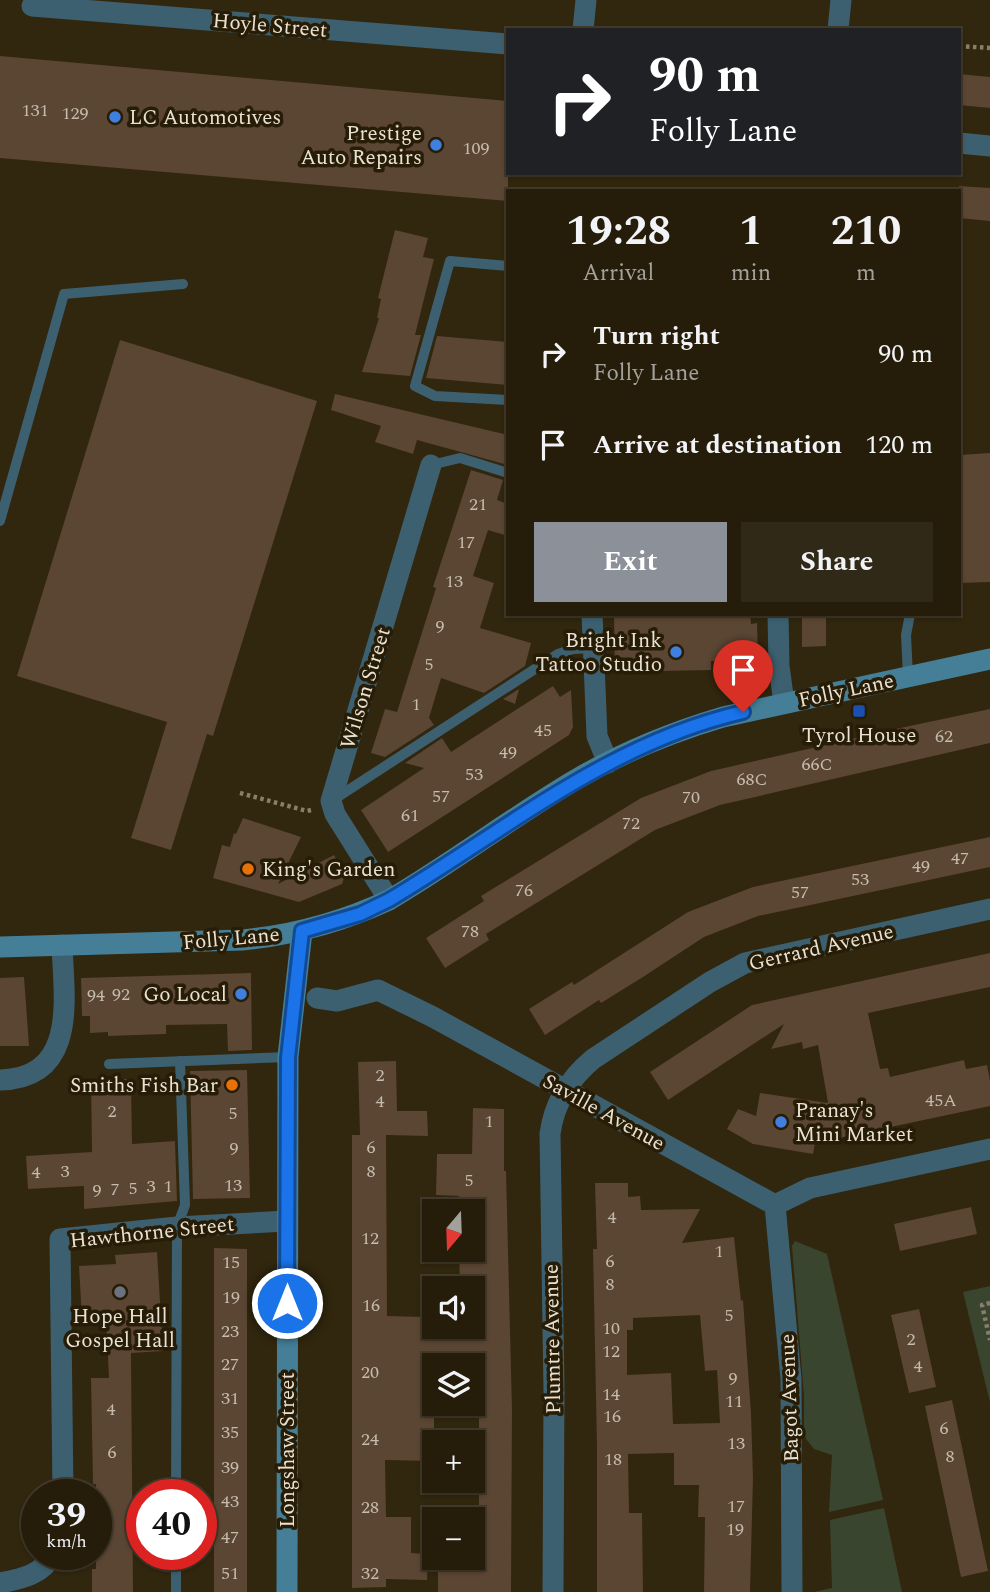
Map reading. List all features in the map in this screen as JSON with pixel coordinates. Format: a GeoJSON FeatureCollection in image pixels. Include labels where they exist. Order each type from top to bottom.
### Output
{"type":"FeatureCollection","features":[{"type":"Feature","properties":{"kind":"street"},"geometry":{"type":"LineString","coordinates":[[583,28],[586,0]]}},
{"type":"Feature","properties":{"kind":"street"},"geometry":{"type":"LineString","coordinates":[[838,28],[841,0]]}},
{"type":"Feature","properties":{"kind":"street","name":"Hoyle Street"},"geometry":{"type":"LineString","coordinates":[[32,6],[506,44]]}},
{"type":"Feature","properties":{"kind":"street"},"geometry":{"type":"LineString","coordinates":[[961,143],[990,146]]}},
{"type":"Feature","properties":{"kind":"street","name":"Wilson Street"},"geometry":{"type":"LineString","coordinates":[[331,801],[431,465]]}},
{"type":"Feature","properties":{"kind":"street"},"geometry":{"type":"LineString","coordinates":[[592,616],[597,736],[608,763]]}},
{"type":"Feature","properties":{"kind":"street"},"geometry":{"type":"LineString","coordinates":[[778,616],[779,666],[784,703]]}},
{"type":"Feature","properties":{"kind":"street","name":"Folly Lane"},"geometry":{"type":"LineString","coordinates":[[0,947],[242,940],[302,931],[360,914],[389,900],[575,780],[686,728],[784,703],[990,659]]}},
{"type":"Feature","properties":{"kind":"street"},"geometry":{"type":"LineString","coordinates":[[331,801],[335,814],[389,900]]}},
{"type":"Feature","properties":{"kind":"street","name":"Gerrard Avenue"},"geometry":{"type":"LineString","coordinates":[[564,1089],[580,1069],[593,1059],[745,962],[990,909]]}},
{"type":"Feature","properties":{"kind":"street","name":"Longshaw Street"},"geometry":{"type":"LineString","coordinates":[[286,1592],[288,1058],[302,931]]}},
{"type":"Feature","properties":{"kind":"street"},"geometry":{"type":"LineString","coordinates":[[0,1080],[20,1078],[33,1072],[55,1051],[64,1022],[62,945]]}},
{"type":"Feature","properties":{"kind":"street","name":"Saville Avenue"},"geometry":{"type":"LineString","coordinates":[[317,998],[337,1001],[378,990],[433,1017],[775,1205]]}},
{"type":"Feature","properties":{"kind":"street","name":"Plumtre Avenue"},"geometry":{"type":"LineString","coordinates":[[553,1592],[554,1391],[550,1134],[552,1116],[564,1089]]}},
{"type":"Feature","properties":{"kind":"street"},"geometry":{"type":"LineString","coordinates":[[775,1205],[810,1188],[990,1149]]}},
{"type":"Feature","properties":{"kind":"street","name":"Bagot Avenue"},"geometry":{"type":"LineString","coordinates":[[775,1205],[791,1380],[792,1592]]}},
{"type":"Feature","properties":{"kind":"street","name":"Hawthorne Street"},"geometry":{"type":"LineString","coordinates":[[63,1479],[60,1239],[177,1227],[287,1221]]}},
{"type":"Feature","properties":{"kind":"street"},"geometry":{"type":"LineString","coordinates":[[0,1583],[23,1578],[39,1570]]}},
{"type":"Feature","properties":{"kind":"lane"},"geometry":{"type":"LineString","coordinates":[[506,266],[450,261],[415,386],[435,396],[506,400]]}},
{"type":"Feature","properties":{"kind":"lane"},"geometry":{"type":"LineString","coordinates":[[0,521],[64,293],[183,284]]}},
{"type":"Feature","properties":{"kind":"lane"},"geometry":{"type":"LineString","coordinates":[[431,465],[460,458],[506,471]]}},
{"type":"Feature","properties":{"kind":"lane"},"geometry":{"type":"LineString","coordinates":[[908,676],[906,635],[910,616]]}},
{"type":"Feature","properties":{"kind":"lane"},"geometry":{"type":"LineString","coordinates":[[331,801],[558,654],[573,649],[594,648]]}},
{"type":"Feature","properties":{"kind":"lane"},"geometry":{"type":"LineString","coordinates":[[109,1064],[288,1058]]}},
{"type":"Feature","properties":{"kind":"lane"},"geometry":{"type":"LineString","coordinates":[[176,1479],[177,1227],[185,1205],[180,1061]]}},
{"type":"Feature","properties":{"kind":"lane"},"geometry":{"type":"LineString","coordinates":[[176,1570],[176,1592]]}},
{"type":"Feature","properties":{"kind":"path"},"geometry":{"type":"LineString","coordinates":[[961,46],[990,48]]}},
{"type":"Feature","properties":{"kind":"path"},"geometry":{"type":"LineString","coordinates":[[240,793],[307,811],[331,801]]}},
{"type":"Feature","properties":{"kind":"path"},"geometry":{"type":"LineString","coordinates":[[990,1303],[982,1305],[990,1340]]}},
{"type":"Feature","properties":{"kind":"green space"},"geometry":{"type":"Polygon","coordinates":[[[795,1241],[827,1254],[883,1500],[829,1512],[832,1455],[814,1449],[806,1439],[804,1431],[804,1396],[792,1246],[795,1241]]]}},
{"type":"Feature","properties":{"kind":"green space"},"geometry":{"type":"Polygon","coordinates":[[[990,1286],[990,1402],[963,1292],[990,1286]]]}},
{"type":"Feature","properties":{"kind":"green space"},"geometry":{"type":"Polygon","coordinates":[[[884,1508],[902,1592],[814,1592],[832,1588],[830,1520],[884,1508]]]}},
{"type":"Feature","properties":{"kind":"building"},"geometry":{"type":"Polygon","coordinates":[[[0,56],[506,101],[506,201],[0,158],[0,56]]]}},
{"type":"Feature","properties":{"kind":"building"},"geometry":{"type":"Polygon","coordinates":[[[961,74],[990,77],[990,108],[961,105],[961,74]]]}},
{"type":"Feature","properties":{"kind":"building"},"geometry":{"type":"Polygon","coordinates":[[[959,186],[990,188],[990,221],[961,218],[959,186]]]}},
{"type":"Feature","properties":{"kind":"building"},"geometry":{"type":"Polygon","coordinates":[[[395,230],[428,238],[423,257],[434,259],[415,335],[421,335],[410,376],[362,372],[379,318],[381,299],[378,298],[395,230]]]}},
{"type":"Feature","properties":{"kind":"building"},"geometry":{"type":"Polygon","coordinates":[[[437,336],[506,342],[506,385],[426,378],[437,336]]]}},
{"type":"Feature","properties":{"kind":"building"},"geometry":{"type":"Polygon","coordinates":[[[120,340],[317,401],[213,736],[207,734],[171,850],[131,838],[167,722],[17,676],[120,340]]]}},
{"type":"Feature","properties":{"kind":"building"},"geometry":{"type":"Polygon","coordinates":[[[335,394],[506,435],[506,464],[417,440],[413,454],[375,442],[381,426],[331,410],[335,394]]]}},
{"type":"Feature","properties":{"kind":"building"},"geometry":{"type":"Polygon","coordinates":[[[990,453],[990,582],[961,583],[961,455],[990,453]]]}},
{"type":"Feature","properties":{"kind":"building"},"geometry":{"type":"Polygon","coordinates":[[[471,470],[503,480],[497,500],[506,503],[506,535],[488,530],[473,576],[494,583],[480,628],[531,643],[525,666],[484,693],[441,678],[429,718],[434,725],[385,757],[371,753],[385,709],[397,712],[436,588],[433,587],[471,470]]]}},
{"type":"Feature","properties":{"kind":"building"},"geometry":{"type":"Polygon","coordinates":[[[614,616],[750,616],[751,624],[757,623],[758,660],[711,661],[711,670],[615,672],[614,616]]]}},
{"type":"Feature","properties":{"kind":"building"},"geometry":{"type":"Polygon","coordinates":[[[802,616],[826,616],[826,646],[802,647],[802,616]]]}},
{"type":"Feature","properties":{"kind":"building"},"geometry":{"type":"Polygon","coordinates":[[[553,686],[560,697],[571,690],[573,727],[569,735],[388,852],[361,810],[424,768],[405,763],[442,738],[451,752],[553,686]]]}},
{"type":"Feature","properties":{"kind":"building"},"geometry":{"type":"Polygon","coordinates":[[[519,689],[515,704],[503,699],[519,689]]]}},
{"type":"Feature","properties":{"kind":"building"},"geometry":{"type":"Polygon","coordinates":[[[990,709],[990,743],[720,805],[655,830],[486,934],[489,940],[445,968],[426,938],[484,901],[481,896],[641,798],[711,771],[990,709]]]}},
{"type":"Feature","properties":{"kind":"building"},"geometry":{"type":"Polygon","coordinates":[[[243,818],[301,837],[278,884],[334,855],[345,875],[342,884],[299,902],[213,878],[222,845],[230,847],[243,818]]]}},
{"type":"Feature","properties":{"kind":"building"},"geometry":{"type":"Polygon","coordinates":[[[990,837],[990,867],[758,916],[704,937],[601,1003],[599,1000],[545,1035],[529,1009],[572,982],[574,985],[688,912],[753,887],[990,837]]]}},
{"type":"Feature","properties":{"kind":"building"},"geometry":{"type":"Polygon","coordinates":[[[990,953],[990,987],[868,1013],[880,1069],[888,1068],[890,1077],[964,1060],[966,1069],[987,1065],[990,1106],[815,1143],[813,1154],[753,1144],[727,1129],[738,1109],[756,1116],[760,1093],[828,1103],[818,1045],[803,1049],[802,1042],[771,1049],[784,1024],[668,1100],[650,1072],[752,1005],[990,953]]]}},
{"type":"Feature","properties":{"kind":"building"},"geometry":{"type":"Polygon","coordinates":[[[251,973],[252,1050],[228,1051],[227,1024],[166,1025],[166,1034],[108,1036],[108,1032],[90,1033],[90,1016],[82,1016],[81,978],[251,973]]]}},
{"type":"Feature","properties":{"kind":"building"},"geometry":{"type":"Polygon","coordinates":[[[24,977],[29,1046],[0,1046],[0,978],[24,977]]]}},
{"type":"Feature","properties":{"kind":"building"},"geometry":{"type":"Polygon","coordinates":[[[396,1061],[397,1111],[427,1111],[428,1136],[386,1135],[387,1316],[422,1317],[422,1339],[485,1339],[485,1276],[460,1276],[459,1262],[485,1262],[485,1199],[459,1199],[459,1196],[436,1195],[437,1154],[472,1154],[473,1108],[504,1109],[512,1410],[511,1592],[438,1592],[438,1570],[485,1570],[485,1507],[479,1507],[479,1493],[485,1493],[485,1430],[479,1430],[479,1416],[485,1416],[485,1353],[422,1353],[422,1416],[434,1416],[434,1430],[422,1430],[422,1461],[385,1460],[386,1517],[411,1517],[411,1553],[422,1554],[422,1570],[427,1570],[427,1580],[386,1579],[386,1587],[352,1588],[352,1135],[360,1135],[358,1062],[396,1061]]]}},
{"type":"Feature","properties":{"kind":"building"},"geometry":{"type":"Polygon","coordinates":[[[247,1070],[250,1198],[193,1199],[190,1071],[247,1070]]]}},
{"type":"Feature","properties":{"kind":"building"},"geometry":{"type":"Polygon","coordinates":[[[91,1079],[131,1079],[132,1144],[175,1141],[177,1201],[84,1209],[84,1186],[28,1189],[26,1156],[92,1152],[91,1079]]]}},
{"type":"Feature","properties":{"kind":"building"},"geometry":{"type":"Polygon","coordinates":[[[595,1183],[628,1183],[628,1197],[640,1196],[641,1210],[700,1209],[682,1243],[734,1237],[741,1301],[743,1300],[751,1413],[753,1478],[750,1592],[704,1592],[705,1517],[698,1517],[699,1485],[674,1485],[674,1453],[628,1454],[629,1513],[642,1513],[643,1592],[597,1592],[593,1249],[597,1249],[595,1183]],[[700,1315],[633,1318],[633,1330],[627,1330],[627,1375],[671,1373],[673,1424],[720,1423],[717,1370],[705,1371],[700,1315]]]}},
{"type":"Feature","properties":{"kind":"building"},"geometry":{"type":"Polygon","coordinates":[[[971,1207],[977,1234],[900,1251],[894,1224],[971,1207]]]}},
{"type":"Feature","properties":{"kind":"building"},"geometry":{"type":"Polygon","coordinates":[[[214,1248],[247,1249],[247,1592],[214,1592],[214,1570],[217,1570],[217,1479],[214,1479],[214,1248]]]}},
{"type":"Feature","properties":{"kind":"building"},"geometry":{"type":"Polygon","coordinates":[[[157,1252],[163,1351],[131,1353],[132,1479],[126,1479],[126,1570],[133,1570],[133,1592],[92,1592],[92,1570],[112,1570],[112,1479],[93,1479],[91,1378],[109,1378],[106,1317],[82,1319],[79,1266],[116,1264],[115,1255],[157,1252]]]}},
{"type":"Feature","properties":{"kind":"building"},"geometry":{"type":"Polygon","coordinates":[[[919,1309],[936,1387],[909,1393],[891,1315],[919,1309]]]}},
{"type":"Feature","properties":{"kind":"building"},"geometry":{"type":"Polygon","coordinates":[[[952,1400],[988,1571],[961,1577],[925,1406],[952,1400]]]}},
{"type":"Feature","properties":{"kind":"place","name":"LC Automotives"},"geometry":{"type":"Point","coordinates":[115,117]}},
{"type":"Feature","properties":{"kind":"place","name":"Prestige Auto Repairs"},"geometry":{"type":"Point","coordinates":[436,145]}},
{"type":"Feature","properties":{"kind":"place","name":"Bright Ink Tattoo Studio"},"geometry":{"type":"Point","coordinates":[676,652]}},
{"type":"Feature","properties":{"kind":"place","name":"Tyrol House"},"geometry":{"type":"Point","coordinates":[859,711]}},
{"type":"Feature","properties":{"kind":"place","name":"King's Garden"},"geometry":{"type":"Point","coordinates":[248,869]}},
{"type":"Feature","properties":{"kind":"place","name":"Go Local"},"geometry":{"type":"Point","coordinates":[241,994]}},
{"type":"Feature","properties":{"kind":"place","name":"Smiths Fish Bar"},"geometry":{"type":"Point","coordinates":[232,1085]}},
{"type":"Feature","properties":{"kind":"place","name":"Pranay's Mini Market"},"geometry":{"type":"Point","coordinates":[781,1122]}},
{"type":"Feature","properties":{"kind":"place","name":"Hope Hall Gospel Hall"},"geometry":{"type":"Point","coordinates":[120,1292]}},
{"type":"Feature","properties":{"kind":"route"},"geometry":{"type":"LineString","coordinates":[[287,1303],[288,1058],[302,931],[360,914],[389,900],[575,780],[608,763],[686,728],[743,712]]}}]}
